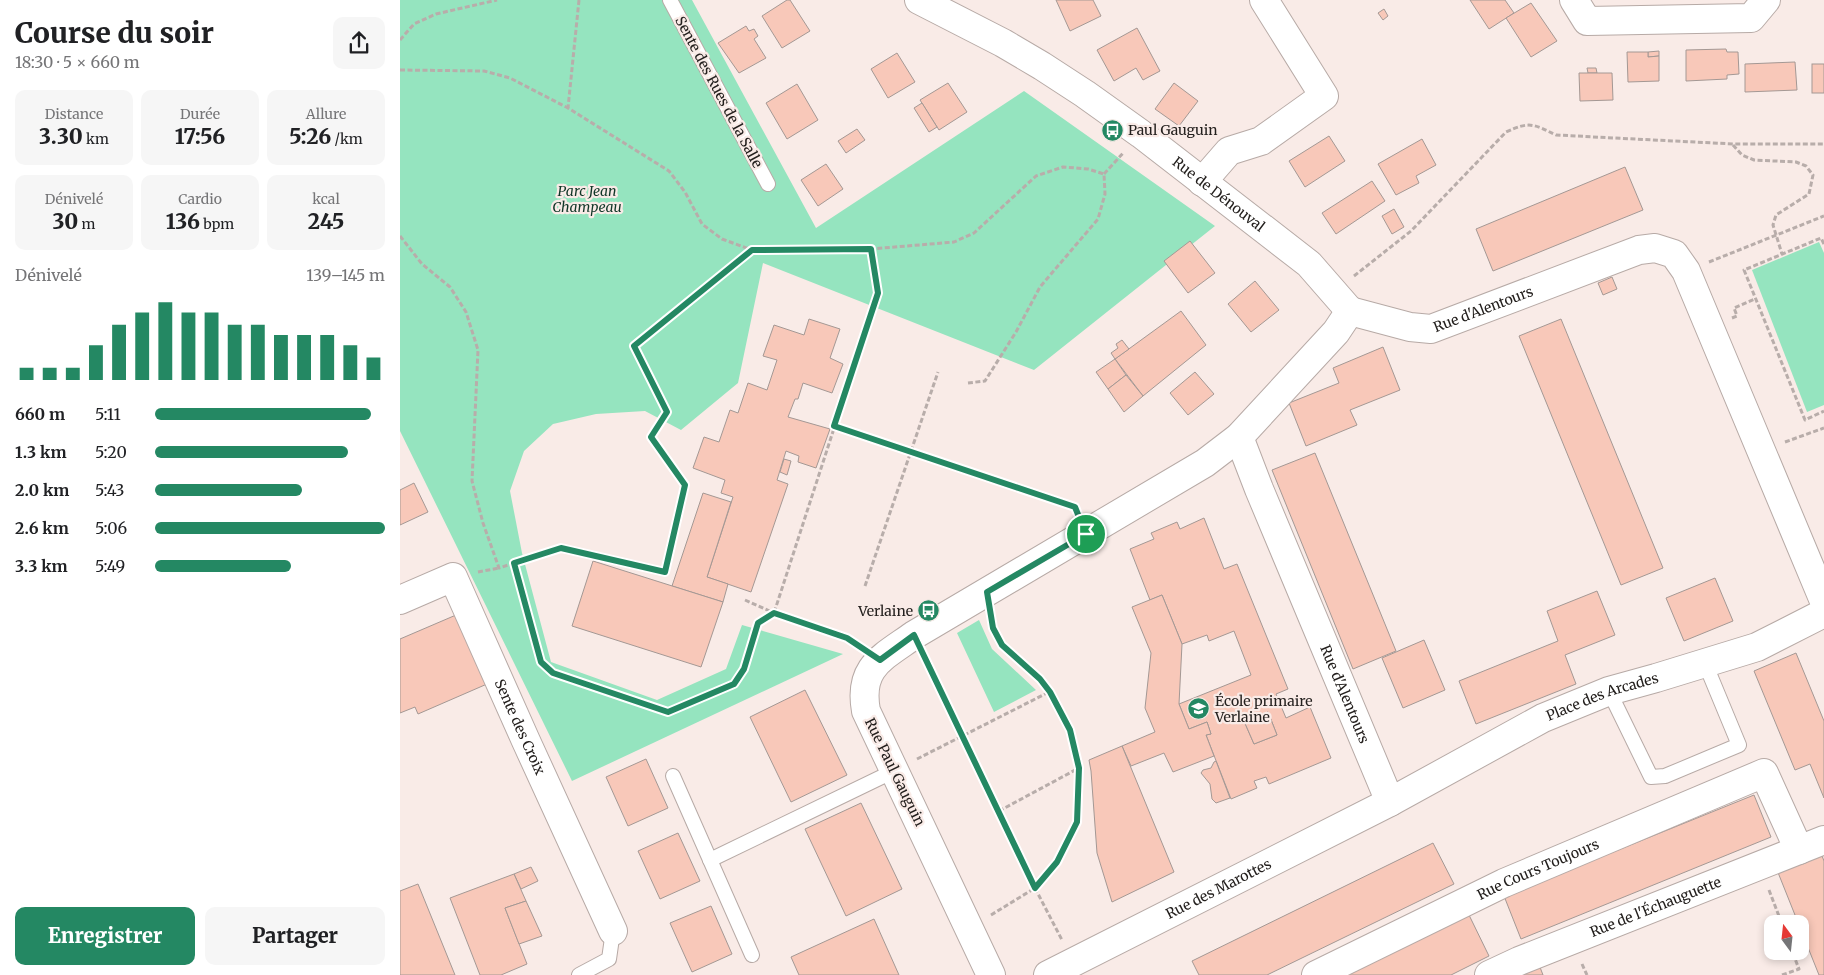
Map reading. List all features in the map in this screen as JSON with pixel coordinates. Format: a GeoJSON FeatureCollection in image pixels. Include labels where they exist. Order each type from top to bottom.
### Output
{"type":"FeatureCollection","features":[{"type":"Feature","properties":{"kind":"street","name":"Rue de Dénouval"},"geometry":{"type":"LineString","coordinates":[[919,0],[996,39],[1085,94],[1141,134],[1309,264],[1342,301]]}},
{"type":"Feature","properties":{"kind":"street"},"geometry":{"type":"LineString","coordinates":[[1202,182],[1229,151],[1261,141],[1324,96],[1264,0]]}},
{"type":"Feature","properties":{"kind":"street"},"geometry":{"type":"LineString","coordinates":[[1574,0],[1587,21],[1751,18],[1766,0]]}},
{"type":"Feature","properties":{"kind":"street","name":"Rue d'Alentours"},"geometry":{"type":"LineString","coordinates":[[1342,301],[1410,327],[1431,330],[1639,250],[1655,248],[1674,254],[1686,271],[1824,601]]}},
{"type":"Feature","properties":{"kind":"street"},"geometry":{"type":"LineString","coordinates":[[1239,438],[1336,332],[1342,301]]}},
{"type":"Feature","properties":{"kind":"street","name":"Rue d'Alentours"},"geometry":{"type":"LineString","coordinates":[[1239,438],[1390,802]]}},
{"type":"Feature","properties":{"kind":"street","name":"Rue Paul Gauguin"},"geometry":{"type":"LineString","coordinates":[[991,975],[905,765],[866,711],[863,695],[870,670],[880,660],[914,635],[1077,540],[1204,463],[1239,438]]}},
{"type":"Feature","properties":{"kind":"street","name":"Sente des Croix"},"geometry":{"type":"LineString","coordinates":[[400,600],[453,576],[613,931]]}},
{"type":"Feature","properties":{"kind":"street","name":"Place des Arcades"},"geometry":{"type":"LineString","coordinates":[[1390,802],[1542,718],[1610,691],[1757,647],[1824,612]]}},
{"type":"Feature","properties":{"kind":"street","name":"Rue Cours Toujours"},"geometry":{"type":"LineString","coordinates":[[1316,975],[1504,883],[1764,773],[1799,850]]}},
{"type":"Feature","properties":{"kind":"street","name":"Rue des Marottes"},"geometry":{"type":"LineString","coordinates":[[1048,975],[1390,802]]}},
{"type":"Feature","properties":{"kind":"street","name":"Rue de l'Échauguette"},"geometry":{"type":"LineString","coordinates":[[1489,975],[1519,961],[1824,840]]}},
{"type":"Feature","properties":{"kind":"lane","name":"Sente des Rues de la Salle"},"geometry":{"type":"LineString","coordinates":[[670,0],[768,184]]}},
{"type":"Feature","properties":{"kind":"lane"},"geometry":{"type":"LineString","coordinates":[[1610,691],[1651,777],[1665,776],[1739,745],[1704,663]]}},
{"type":"Feature","properties":{"kind":"lane"},"geometry":{"type":"LineString","coordinates":[[710,860],[905,765]]}},
{"type":"Feature","properties":{"kind":"lane"},"geometry":{"type":"LineString","coordinates":[[673,776],[752,955]]}},
{"type":"Feature","properties":{"kind":"lane"},"geometry":{"type":"LineString","coordinates":[[579,975],[610,959],[613,931]]}},
{"type":"Feature","properties":{"kind":"path"},"geometry":{"type":"LineString","coordinates":[[400,40],[414,24],[436,14],[497,0]]}},
{"type":"Feature","properties":{"kind":"path"},"geometry":{"type":"LineString","coordinates":[[568,108],[579,0]]}},
{"type":"Feature","properties":{"kind":"path"},"geometry":{"type":"LineString","coordinates":[[400,70],[484,72],[510,78],[568,108],[670,170],[685,192],[702,224],[722,239],[752,250],[871,249],[954,242],[974,233],[1036,176],[1063,167],[1088,169],[1104,174],[1105,194],[1098,219],[1040,287],[1016,332],[985,381],[968,383]]}},
{"type":"Feature","properties":{"kind":"path"},"geometry":{"type":"LineString","coordinates":[[1342,301],[1506,132],[1523,124],[1536,125],[1556,135],[1733,144],[1824,144]]}},
{"type":"Feature","properties":{"kind":"path"},"geometry":{"type":"LineString","coordinates":[[1733,144],[1742,155],[1754,160],[1796,162],[1806,166],[1813,175],[1809,194],[1776,215],[1773,225],[1782,254]]}},
{"type":"Feature","properties":{"kind":"path"},"geometry":{"type":"LineString","coordinates":[[1686,271],[1824,216]]}},
{"type":"Feature","properties":{"kind":"path"},"geometry":{"type":"LineString","coordinates":[[400,236],[422,264],[450,287],[466,312],[478,350],[472,481],[483,523],[499,568],[561,548],[665,572],[685,485],[651,437],[667,412],[634,346],[752,250]]}},
{"type":"Feature","properties":{"kind":"path"},"geometry":{"type":"LineString","coordinates":[[1824,244],[1821,238],[1744,270],[1805,420],[1824,411]]}},
{"type":"Feature","properties":{"kind":"path"},"geometry":{"type":"LineString","coordinates":[[514,563],[541,662],[553,673],[668,712],[734,684],[744,669],[758,623],[774,613],[878,293],[871,249]]}},
{"type":"Feature","properties":{"kind":"path"},"geometry":{"type":"LineString","coordinates":[[865,586],[938,372]]}},
{"type":"Feature","properties":{"kind":"path"},"geometry":{"type":"LineString","coordinates":[[834,426],[1075,507],[1077,540]]}},
{"type":"Feature","properties":{"kind":"path"},"geometry":{"type":"LineString","coordinates":[[1761,451],[1824,428]]}},
{"type":"Feature","properties":{"kind":"path"},"geometry":{"type":"LineString","coordinates":[[987,592],[993,628],[1002,645],[1040,679],[1050,692],[1070,730],[1079,768],[1077,822],[1057,862],[1035,888],[991,915]]}},
{"type":"Feature","properties":{"kind":"path"},"geometry":{"type":"LineString","coordinates":[[745,600],[774,613],[847,638],[880,660]]}},
{"type":"Feature","properties":{"kind":"path"},"geometry":{"type":"LineString","coordinates":[[914,635],[964,736],[1035,888],[1074,962]]}},
{"type":"Feature","properties":{"kind":"path"},"geometry":{"type":"LineString","coordinates":[[905,765],[1050,692]]}},
{"type":"Feature","properties":{"kind":"path"},"geometry":{"type":"LineString","coordinates":[[999,811],[1079,768]]}},
{"type":"Feature","properties":{"kind":"path"},"geometry":{"type":"LineString","coordinates":[[1760,866],[1779,915]]}},
{"type":"Feature","properties":{"kind":"path"},"geometry":{"type":"LineString","coordinates":[[1782,975],[1799,968],[1796,960]]}},
{"type":"Feature","properties":{"kind":"green space","name":"Parc Jean Champeau"},"geometry":{"type":"Polygon","coordinates":[[[400,0],[692,0],[816,228],[1024,91],[1215,226],[1034,370],[763,263],[738,383],[681,430],[645,411],[596,414],[553,424],[524,451],[510,491],[522,553],[551,662],[657,700],[726,669],[742,625],[843,654],[572,781],[400,431],[400,0]]]}},
{"type":"Feature","properties":{"kind":"green space"},"geometry":{"type":"Polygon","coordinates":[[[1819,242],[1824,253],[1824,405],[1807,412],[1752,270],[1819,242]]]}},
{"type":"Feature","properties":{"kind":"green space"},"geometry":{"type":"Polygon","coordinates":[[[979,620],[992,649],[1036,690],[994,712],[957,633],[979,620]]]}},
{"type":"Feature","properties":{"kind":"building"},"geometry":{"type":"Polygon","coordinates":[[[790,0],[810,31],[782,48],[762,16],[790,0]]]}},
{"type":"Feature","properties":{"kind":"building"},"geometry":{"type":"Polygon","coordinates":[[[1056,0],[1093,0],[1101,16],[1070,31],[1056,0]]]}},
{"type":"Feature","properties":{"kind":"building"},"geometry":{"type":"Polygon","coordinates":[[[1470,0],[1505,0],[1514,13],[1489,29],[1470,0]]]}},
{"type":"Feature","properties":{"kind":"building"},"geometry":{"type":"Polygon","coordinates":[[[1531,3],[1557,41],[1531,57],[1506,18],[1531,3]]]}},
{"type":"Feature","properties":{"kind":"building"},"geometry":{"type":"Polygon","coordinates":[[[1384,9],[1388,16],[1383,20],[1378,13],[1384,9]]]}},
{"type":"Feature","properties":{"kind":"building"},"geometry":{"type":"Polygon","coordinates":[[[746,26],[749,31],[754,29],[758,36],[754,39],[766,58],[739,73],[718,43],[746,26]]]}},
{"type":"Feature","properties":{"kind":"building"},"geometry":{"type":"Polygon","coordinates":[[[1137,28],[1160,71],[1143,80],[1136,68],[1114,81],[1097,50],[1137,28]]]}},
{"type":"Feature","properties":{"kind":"building"},"geometry":{"type":"Polygon","coordinates":[[[1726,49],[1727,52],[1738,52],[1739,74],[1727,75],[1727,79],[1686,81],[1686,50],[1726,49]]]}},
{"type":"Feature","properties":{"kind":"building"},"geometry":{"type":"Polygon","coordinates":[[[1659,51],[1659,56],[1648,57],[1648,52],[1659,51]]]}},
{"type":"Feature","properties":{"kind":"building"},"geometry":{"type":"Polygon","coordinates":[[[1627,52],[1648,52],[1648,57],[1659,56],[1659,81],[1628,82],[1627,52]]]}},
{"type":"Feature","properties":{"kind":"building"},"geometry":{"type":"Polygon","coordinates":[[[897,53],[915,82],[888,98],[871,69],[897,53]]]}},
{"type":"Feature","properties":{"kind":"building"},"geometry":{"type":"Polygon","coordinates":[[[1795,62],[1797,90],[1745,92],[1745,64],[1795,62]]]}},
{"type":"Feature","properties":{"kind":"building"},"geometry":{"type":"Polygon","coordinates":[[[1812,64],[1824,64],[1824,93],[1812,93],[1812,64]]]}},
{"type":"Feature","properties":{"kind":"building"},"geometry":{"type":"Polygon","coordinates":[[[1587,68],[1596,68],[1597,73],[1588,73],[1587,68]]]}},
{"type":"Feature","properties":{"kind":"building"},"geometry":{"type":"Polygon","coordinates":[[[1579,73],[1612,73],[1613,100],[1580,101],[1579,73]]]}},
{"type":"Feature","properties":{"kind":"building"},"geometry":{"type":"Polygon","coordinates":[[[948,83],[967,112],[939,130],[920,100],[948,83]]]}},
{"type":"Feature","properties":{"kind":"building"},"geometry":{"type":"Polygon","coordinates":[[[1174,83],[1198,101],[1179,126],[1155,109],[1174,83]]]}},
{"type":"Feature","properties":{"kind":"building"},"geometry":{"type":"Polygon","coordinates":[[[797,84],[818,120],[787,139],[766,103],[797,84]]]}},
{"type":"Feature","properties":{"kind":"building"},"geometry":{"type":"Polygon","coordinates":[[[922,103],[937,127],[929,132],[914,108],[922,103]]]}},
{"type":"Feature","properties":{"kind":"building"},"geometry":{"type":"Polygon","coordinates":[[[857,129],[865,140],[846,153],[838,141],[857,129]]]}},
{"type":"Feature","properties":{"kind":"building"},"geometry":{"type":"Polygon","coordinates":[[[1329,136],[1345,161],[1305,187],[1289,161],[1329,136]]]}},
{"type":"Feature","properties":{"kind":"building"},"geometry":{"type":"Polygon","coordinates":[[[1422,139],[1436,165],[1416,176],[1419,183],[1396,195],[1378,164],[1422,139]]]}},
{"type":"Feature","properties":{"kind":"building"},"geometry":{"type":"Polygon","coordinates":[[[826,164],[843,189],[818,206],[801,180],[826,164]]]}},
{"type":"Feature","properties":{"kind":"building"},"geometry":{"type":"Polygon","coordinates":[[[1625,167],[1643,210],[1493,271],[1476,229],[1625,167]]]}},
{"type":"Feature","properties":{"kind":"building"},"geometry":{"type":"Polygon","coordinates":[[[1372,181],[1385,201],[1336,234],[1322,213],[1372,181]]]}},
{"type":"Feature","properties":{"kind":"building"},"geometry":{"type":"Polygon","coordinates":[[[1394,209],[1404,227],[1392,234],[1382,216],[1394,209]]]}},
{"type":"Feature","properties":{"kind":"building"},"geometry":{"type":"Polygon","coordinates":[[[1190,241],[1215,273],[1188,293],[1164,261],[1190,241]]]}},
{"type":"Feature","properties":{"kind":"building"},"geometry":{"type":"Polygon","coordinates":[[[1612,277],[1617,289],[1603,295],[1598,283],[1612,277]]]}},
{"type":"Feature","properties":{"kind":"building"},"geometry":{"type":"Polygon","coordinates":[[[1255,281],[1279,310],[1251,332],[1228,304],[1255,281]]]}},
{"type":"Feature","properties":{"kind":"building"},"geometry":{"type":"Polygon","coordinates":[[[1181,311],[1206,345],[1143,396],[1115,359],[1181,311]]]}},
{"type":"Feature","properties":{"kind":"building"},"geometry":{"type":"Polygon","coordinates":[[[809,319],[840,329],[830,358],[843,364],[832,393],[803,383],[798,399],[795,399],[788,417],[830,429],[816,468],[798,462],[799,456],[786,451],[777,480],[788,484],[751,592],[707,577],[733,497],[721,493],[725,480],[693,468],[704,437],[719,442],[730,410],[738,413],[748,383],[767,390],[777,360],[763,356],[774,325],[804,335],[809,319]]]}},
{"type":"Feature","properties":{"kind":"building"},"geometry":{"type":"Polygon","coordinates":[[[1561,319],[1663,568],[1621,585],[1519,336],[1561,319]]]}},
{"type":"Feature","properties":{"kind":"building"},"geometry":{"type":"Polygon","coordinates":[[[1122,340],[1129,349],[1115,359],[1111,353],[1118,348],[1116,344],[1122,340]]]}},
{"type":"Feature","properties":{"kind":"building"},"geometry":{"type":"Polygon","coordinates":[[[1383,347],[1400,390],[1350,410],[1357,425],[1306,446],[1289,403],[1339,383],[1333,368],[1383,347]]]}},
{"type":"Feature","properties":{"kind":"building"},"geometry":{"type":"Polygon","coordinates":[[[1115,359],[1126,375],[1108,389],[1096,372],[1115,359]]]}},
{"type":"Feature","properties":{"kind":"building"},"geometry":{"type":"Polygon","coordinates":[[[1195,372],[1214,394],[1188,415],[1170,393],[1195,372]]]}},
{"type":"Feature","properties":{"kind":"building"},"geometry":{"type":"Polygon","coordinates":[[[1126,375],[1143,396],[1124,412],[1108,389],[1126,375]]]}},
{"type":"Feature","properties":{"kind":"building"},"geometry":{"type":"Polygon","coordinates":[[[1315,453],[1396,651],[1353,669],[1272,470],[1315,453]]]}},
{"type":"Feature","properties":{"kind":"building"},"geometry":{"type":"Polygon","coordinates":[[[784,459],[791,461],[787,475],[780,472],[784,459]]]}},
{"type":"Feature","properties":{"kind":"building"},"geometry":{"type":"Polygon","coordinates":[[[414,483],[428,512],[400,525],[400,490],[414,483]]]}},
{"type":"Feature","properties":{"kind":"building"},"geometry":{"type":"Polygon","coordinates":[[[703,493],[731,502],[707,577],[728,584],[723,602],[672,586],[703,493]]]}},
{"type":"Feature","properties":{"kind":"building"},"geometry":{"type":"Polygon","coordinates":[[[1204,518],[1224,569],[1237,564],[1288,689],[1276,694],[1286,718],[1310,707],[1331,758],[1269,784],[1266,777],[1254,781],[1257,788],[1231,799],[1206,735],[1211,734],[1207,722],[1189,729],[1179,704],[1251,675],[1234,631],[1209,641],[1207,635],[1182,644],[1162,595],[1150,600],[1130,549],[1154,539],[1151,533],[1177,522],[1180,529],[1204,518]],[[1268,712],[1244,721],[1254,744],[1277,735],[1268,712]]]}},
{"type":"Feature","properties":{"kind":"building"},"geometry":{"type":"Polygon","coordinates":[[[593,561],[723,602],[701,667],[572,626],[593,561]]]}},
{"type":"Feature","properties":{"kind":"building"},"geometry":{"type":"Polygon","coordinates":[[[1715,578],[1733,621],[1684,641],[1666,598],[1715,578]]]}},
{"type":"Feature","properties":{"kind":"building"},"geometry":{"type":"Polygon","coordinates":[[[1597,591],[1615,635],[1565,655],[1576,684],[1476,724],[1459,681],[1558,641],[1547,611],[1597,591]]]}},
{"type":"Feature","properties":{"kind":"building"},"geometry":{"type":"Polygon","coordinates":[[[1162,595],[1182,644],[1179,704],[1189,729],[1207,722],[1211,734],[1206,735],[1214,756],[1173,772],[1164,753],[1131,766],[1122,746],[1155,732],[1145,708],[1151,653],[1132,607],[1162,595]]]}},
{"type":"Feature","properties":{"kind":"building"},"geometry":{"type":"Polygon","coordinates":[[[456,615],[487,684],[418,714],[415,707],[400,713],[400,639],[456,615]]]}},
{"type":"Feature","properties":{"kind":"building"},"geometry":{"type":"Polygon","coordinates":[[[1424,640],[1445,690],[1403,708],[1382,658],[1424,640]]]}},
{"type":"Feature","properties":{"kind":"building"},"geometry":{"type":"Polygon","coordinates":[[[1796,653],[1824,721],[1824,798],[1810,764],[1795,770],[1754,671],[1796,653]]]}},
{"type":"Feature","properties":{"kind":"building"},"geometry":{"type":"Polygon","coordinates":[[[805,690],[847,775],[791,802],[750,717],[805,690]]]}},
{"type":"Feature","properties":{"kind":"building"},"geometry":{"type":"Polygon","coordinates":[[[1268,712],[1277,735],[1254,744],[1244,721],[1268,712]]]}},
{"type":"Feature","properties":{"kind":"building"},"geometry":{"type":"Polygon","coordinates":[[[1122,746],[1174,872],[1112,902],[1097,853],[1089,760],[1122,746]]]}},
{"type":"Feature","properties":{"kind":"building"},"geometry":{"type":"Polygon","coordinates":[[[646,759],[668,808],[628,826],[606,777],[646,759]]]}},
{"type":"Feature","properties":{"kind":"building"},"geometry":{"type":"Polygon","coordinates":[[[1216,761],[1230,798],[1216,803],[1212,799],[1210,784],[1201,773],[1203,770],[1211,768],[1216,761]]]}},
{"type":"Feature","properties":{"kind":"building"},"geometry":{"type":"Polygon","coordinates":[[[1754,795],[1771,837],[1521,939],[1504,896],[1754,795]]]}},
{"type":"Feature","properties":{"kind":"building"},"geometry":{"type":"Polygon","coordinates":[[[861,803],[902,889],[846,916],[805,829],[861,803]]]}},
{"type":"Feature","properties":{"kind":"building"},"geometry":{"type":"Polygon","coordinates":[[[678,833],[700,881],[660,899],[638,851],[678,833]]]}},
{"type":"Feature","properties":{"kind":"building"},"geometry":{"type":"Polygon","coordinates":[[[1433,843],[1454,884],[1267,975],[1199,975],[1192,961],[1433,843]]]}},
{"type":"Feature","properties":{"kind":"building"},"geometry":{"type":"Polygon","coordinates":[[[1819,848],[1824,861],[1824,975],[1819,975],[1809,950],[1809,915],[1795,915],[1775,865],[1819,848]]]}},
{"type":"Feature","properties":{"kind":"building"},"geometry":{"type":"Polygon","coordinates":[[[531,867],[538,881],[521,889],[514,874],[531,867]]]}},
{"type":"Feature","properties":{"kind":"building"},"geometry":{"type":"Polygon","coordinates":[[[514,874],[526,901],[505,908],[527,964],[501,975],[480,975],[450,898],[514,874]]]}},
{"type":"Feature","properties":{"kind":"building"},"geometry":{"type":"Polygon","coordinates":[[[418,884],[455,975],[400,975],[400,891],[418,884]]]}},
{"type":"Feature","properties":{"kind":"building"},"geometry":{"type":"Polygon","coordinates":[[[526,901],[542,936],[519,944],[505,908],[526,901]]]}},
{"type":"Feature","properties":{"kind":"building"},"geometry":{"type":"Polygon","coordinates":[[[711,906],[732,954],[692,972],[670,923],[711,906]]]}},
{"type":"Feature","properties":{"kind":"building"},"geometry":{"type":"Polygon","coordinates":[[[1469,915],[1489,956],[1451,975],[1345,975],[1469,915]]]}},
{"type":"Feature","properties":{"kind":"building"},"geometry":{"type":"Polygon","coordinates":[[[874,919],[899,975],[799,975],[791,957],[874,919]]]}},
{"type":"Feature","properties":{"kind":"building"},"geometry":{"type":"Polygon","coordinates":[[[1538,962],[1543,975],[1508,975],[1538,962]]]}},
{"type":"Feature","properties":{"kind":"place","name":"Paul Gauguin"},"geometry":{"type":"Point","coordinates":[1112,130]}},
{"type":"Feature","properties":{"kind":"place","name":"Verlaine"},"geometry":{"type":"Point","coordinates":[929,611]}},
{"type":"Feature","properties":{"kind":"place","name":"École primaire Verlaine"},"geometry":{"type":"Point","coordinates":[1199,709]}},
{"type":"Feature","properties":{"kind":"route"},"geometry":{"type":"LineString","coordinates":[[871,249],[878,293],[834,426],[1075,507],[1086,534],[987,592],[993,628],[1002,645],[1040,679],[1050,692],[1070,730],[1079,768],[1077,822],[1057,862],[1035,888],[964,736],[914,635],[880,660],[847,638],[774,613],[758,623],[744,669],[734,684],[668,712],[553,673],[541,662],[514,563],[561,548],[665,572],[685,485],[651,437],[667,412],[634,346],[752,250],[871,249]]}}]}
